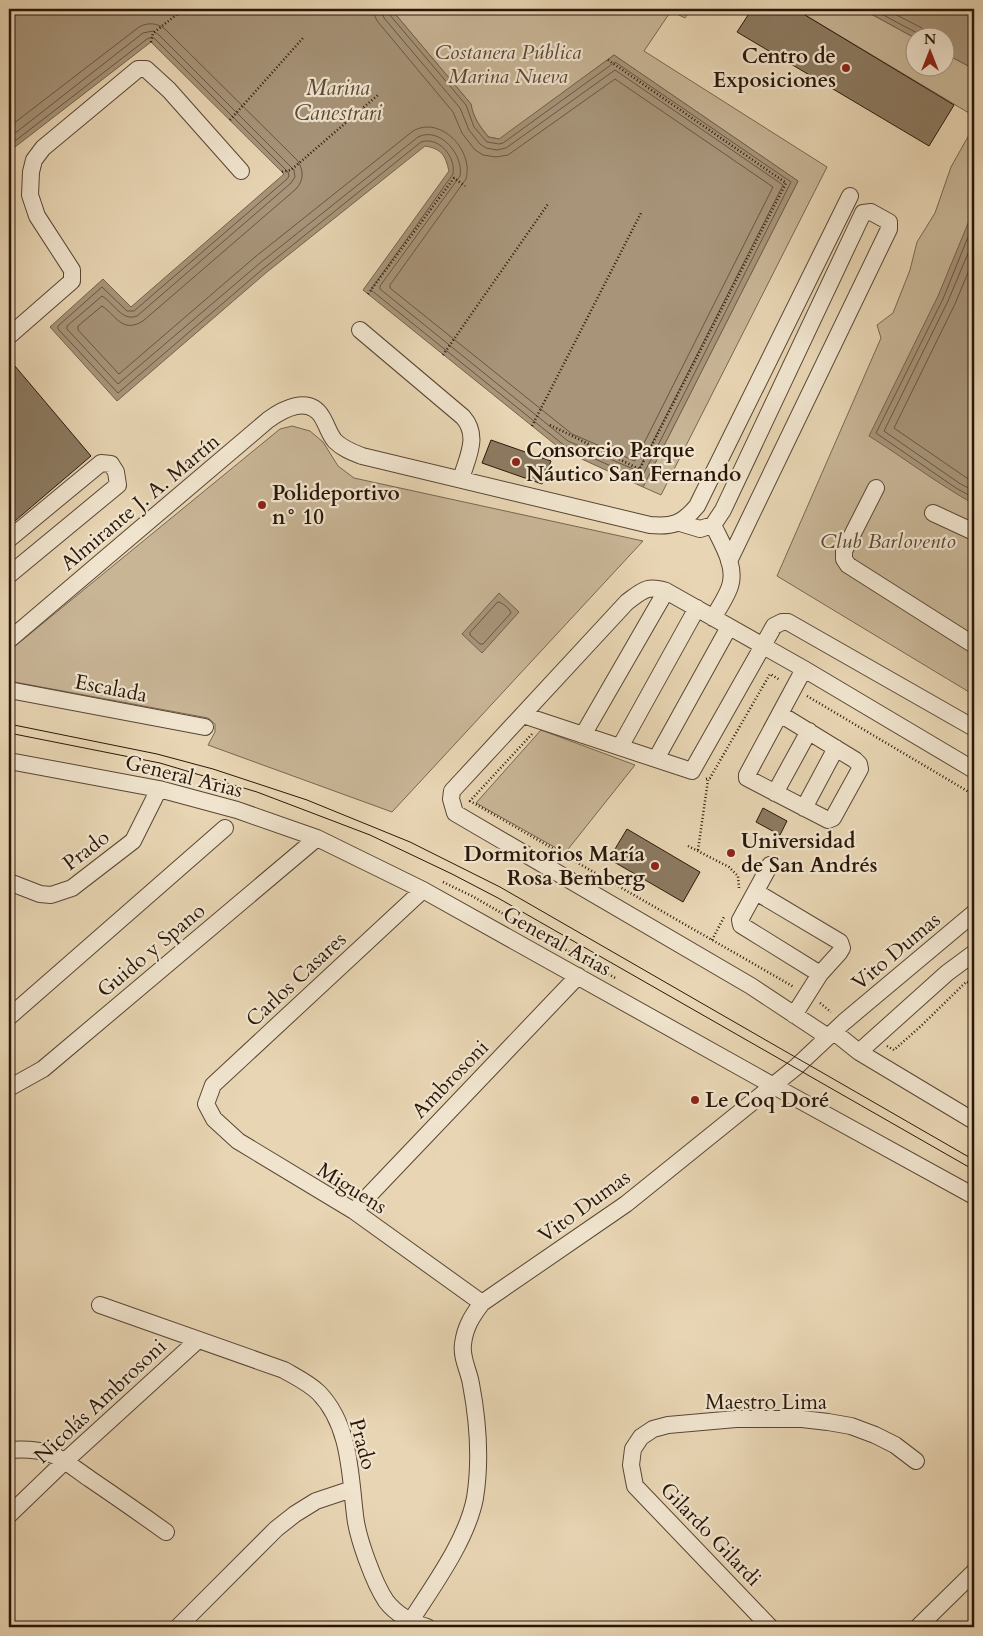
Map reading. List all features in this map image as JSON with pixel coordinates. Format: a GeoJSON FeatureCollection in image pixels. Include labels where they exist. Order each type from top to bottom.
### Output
{"type":"FeatureCollection","features":[{"type":"Feature","properties":{"kind":"street"},"geometry":{"type":"LineString","coordinates":[[9,336],[72,281],[72,270],[37,216],[30,195],[31,172],[34,160],[43,148],[138,69],[146,69],[169,90],[241,171]]}},
{"type":"Feature","properties":{"kind":"street"},"geometry":{"type":"LineString","coordinates":[[360,330],[469,423],[472,441],[461,479],[650,524],[666,526],[680,523],[697,506],[850,196]]}},
{"type":"Feature","properties":{"kind":"street"},"geometry":{"type":"LineString","coordinates":[[680,523],[700,529],[713,525],[722,510],[863,214],[871,212],[890,222],[890,228],[729,561]]}},
{"type":"Feature","properties":{"kind":"street","name":"Almirante J. A. Martín"},"geometry":{"type":"LineString","coordinates":[[9,640],[268,420],[279,412],[291,407],[303,405],[313,408],[321,415],[334,439],[349,452],[461,479]]}},
{"type":"Feature","properties":{"kind":"street"},"geometry":{"type":"LineString","coordinates":[[9,539],[102,463],[111,464],[116,472],[118,485],[9,575]]}},
{"type":"Feature","properties":{"kind":"street"},"geometry":{"type":"LineString","coordinates":[[876,488],[844,551],[844,559],[848,565],[974,644]]}},
{"type":"Feature","properties":{"kind":"street"},"geometry":{"type":"LineString","coordinates":[[933,513],[974,532]]}},
{"type":"Feature","properties":{"kind":"street"},"geometry":{"type":"LineString","coordinates":[[713,525],[729,561],[732,578],[729,590],[713,618]]}},
{"type":"Feature","properties":{"kind":"street"},"geometry":{"type":"LineString","coordinates":[[974,770],[729,626],[666,591],[655,588],[644,589],[627,602],[452,792],[451,800],[455,812],[751,986],[794,1014],[836,1031],[859,1052],[974,1121]]}},
{"type":"Feature","properties":{"kind":"street"},"geometry":{"type":"LineString","coordinates":[[583,735],[666,591]]}},
{"type":"Feature","properties":{"kind":"street"},"geometry":{"type":"LineString","coordinates":[[627,602],[651,618]]}},
{"type":"Feature","properties":{"kind":"street"},"geometry":{"type":"LineString","coordinates":[[620,747],[697,608]]}},
{"type":"Feature","properties":{"kind":"street"},"geometry":{"type":"LineString","coordinates":[[523,715],[692,771],[774,626],[782,622],[788,622],[974,728]]}},
{"type":"Feature","properties":{"kind":"street"},"geometry":{"type":"LineString","coordinates":[[656,759],[729,626]]}},
{"type":"Feature","properties":{"kind":"street"},"geometry":{"type":"LineString","coordinates":[[780,714],[859,764],[860,769],[833,818],[828,820],[747,778],[747,775],[804,669]]}},
{"type":"Feature","properties":{"kind":"street","name":"Escalada"},"geometry":{"type":"LineString","coordinates":[[9,690],[205,727]]}},
{"type":"Feature","properties":{"kind":"street"},"geometry":{"type":"LineString","coordinates":[[775,793],[809,731]]}},
{"type":"Feature","properties":{"kind":"street"},"geometry":{"type":"LineString","coordinates":[[804,808],[836,748]]}},
{"type":"Feature","properties":{"kind":"street","name":"General Arias"},"geometry":{"type":"LineString","coordinates":[[9,761],[159,789],[237,810],[317,838],[423,890],[974,1196]]}},
{"type":"Feature","properties":{"kind":"street","name":"Prado"},"geometry":{"type":"LineString","coordinates":[[9,882],[40,894],[51,895],[72,888],[133,841],[159,789]]}},
{"type":"Feature","properties":{"kind":"street"},"geometry":{"type":"LineString","coordinates":[[9,1017],[225,828]]}},
{"type":"Feature","properties":{"kind":"street","name":"Guido y Spano"},"geometry":{"type":"LineString","coordinates":[[9,1088],[43,1069],[317,838]]}},
{"type":"Feature","properties":{"kind":"street"},"geometry":{"type":"LineString","coordinates":[[770,865],[740,920],[741,925],[820,974]]}},
{"type":"Feature","properties":{"kind":"street","name":"Carlos Casares"},"geometry":{"type":"LineString","coordinates":[[206,1104],[212,1086],[423,890]]}},
{"type":"Feature","properties":{"kind":"street"},"geometry":{"type":"LineString","coordinates":[[756,892],[840,942],[842,948],[820,974],[794,1014]]}},
{"type":"Feature","properties":{"kind":"street","name":"Vito Dumas"},"geometry":{"type":"LineString","coordinates":[[408,1625],[451,1558],[466,1526],[475,1500],[479,1452],[477,1426],[471,1382],[465,1365],[462,1346],[471,1317],[482,1303],[626,1204],[796,1067],[974,913]]}},
{"type":"Feature","properties":{"kind":"street"},"geometry":{"type":"LineString","coordinates":[[859,1052],[947,974],[974,953]]}},
{"type":"Feature","properties":{"kind":"street","name":"Ambrosoni"},"geometry":{"type":"LineString","coordinates":[[354,1211],[578,976]]}},
{"type":"Feature","properties":{"kind":"street","name":"Miguens"},"geometry":{"type":"LineString","coordinates":[[206,1104],[214,1119],[238,1141],[354,1211],[482,1303]]}},
{"type":"Feature","properties":{"kind":"street","name":"Prado"},"geometry":{"type":"LineString","coordinates":[[100,1305],[284,1370],[303,1380],[319,1394],[334,1414],[344,1439],[355,1518],[373,1575],[387,1602],[408,1625],[427,1627]]}},
{"type":"Feature","properties":{"kind":"street","name":"Nicolás Ambrosoni"},"geometry":{"type":"LineString","coordinates":[[9,1515],[64,1462],[198,1340]]}},
{"type":"Feature","properties":{"kind":"street","name":"Maestro Lima"},"geometry":{"type":"LineString","coordinates":[[631,1465],[633,1449],[641,1437],[653,1429],[668,1425],[736,1419],[802,1419],[851,1426],[895,1445],[916,1461]]}},
{"type":"Feature","properties":{"kind":"street"},"geometry":{"type":"LineString","coordinates":[[9,1450],[23,1449],[51,1455],[166,1532]]}},
{"type":"Feature","properties":{"kind":"street","name":"Gilardo Gilardi"},"geometry":{"type":"LineString","coordinates":[[631,1465],[635,1486],[770,1627]]}},
{"type":"Feature","properties":{"kind":"street"},"geometry":{"type":"LineString","coordinates":[[178,1627],[276,1529],[316,1501],[352,1489]]}},
{"type":"Feature","properties":{"kind":"street"},"geometry":{"type":"LineString","coordinates":[[918,1627],[974,1572]]}},
{"type":"Feature","properties":{"kind":"path"},"geometry":{"type":"LineString","coordinates":[[151,42],[153,32],[184,9]]}},
{"type":"Feature","properties":{"kind":"path"},"geometry":{"type":"LineString","coordinates":[[230,120],[303,38]]}},
{"type":"Feature","properties":{"kind":"path"},"geometry":{"type":"LineString","coordinates":[[608,60],[786,183],[633,482]]}},
{"type":"Feature","properties":{"kind":"path"},"geometry":{"type":"LineString","coordinates":[[282,172],[292,170],[378,95]]}},
{"type":"Feature","properties":{"kind":"path"},"geometry":{"type":"LineString","coordinates":[[368,294],[454,178],[465,186]]}},
{"type":"Feature","properties":{"kind":"path"},"geometry":{"type":"LineString","coordinates":[[444,355],[548,204]]}},
{"type":"Feature","properties":{"kind":"path"},"geometry":{"type":"LineString","coordinates":[[532,426],[642,211]]}},
{"type":"Feature","properties":{"kind":"path"},"geometry":{"type":"LineString","coordinates":[[550,424],[639,469]]}},
{"type":"Feature","properties":{"kind":"path"},"geometry":{"type":"LineString","coordinates":[[698,851],[708,780],[770,674],[974,794]]}},
{"type":"Feature","properties":{"kind":"path"},"geometry":{"type":"LineString","coordinates":[[532,733],[470,802],[819,1002],[836,1031]]}},
{"type":"Feature","properties":{"kind":"path"},"geometry":{"type":"LineString","coordinates":[[698,777],[708,780]]}},
{"type":"Feature","properties":{"kind":"path"},"geometry":{"type":"LineString","coordinates":[[688,846],[729,867],[738,876],[740,884],[738,892]]}},
{"type":"Feature","properties":{"kind":"path"},"geometry":{"type":"LineString","coordinates":[[712,940],[725,916]]}},
{"type":"Feature","properties":{"kind":"path"},"geometry":{"type":"LineString","coordinates":[[876,1037],[894,1050],[922,1026],[966,982]]}},
{"type":"Feature","properties":{"kind":"green space","name":"Costanera Pública Marina Nueva"},"geometry":{"type":"Polygon","coordinates":[[[391,9],[691,9],[685,18],[671,11],[644,51],[827,167],[661,495],[643,487],[798,181],[614,55],[500,139],[489,137],[477,122],[471,104],[391,9]]]}},
{"type":"Feature","properties":{"kind":"green space"},"geometry":{"type":"Polygon","coordinates":[[[795,9],[862,9],[906,33],[906,75],[795,9]]]}},
{"type":"Feature","properties":{"kind":"green space"},"geometry":{"type":"Polygon","coordinates":[[[956,59],[974,69],[974,116],[910,78],[956,78],[956,59]]]}},
{"type":"Feature","properties":{"kind":"green space","name":"Club Barlovento"},"geometry":{"type":"Polygon","coordinates":[[[974,126],[974,695],[777,576],[881,338],[877,325],[893,313],[910,270],[917,242],[935,213],[951,167],[974,126]]]}},
{"type":"Feature","properties":{"kind":"green space"},"geometry":{"type":"Polygon","coordinates":[[[292,426],[310,431],[323,442],[338,466],[354,478],[643,541],[392,812],[208,745],[215,732],[215,724],[208,718],[9,681],[9,651],[280,429],[292,426]]]}},
{"type":"Feature","properties":{"kind":"green space"},"geometry":{"type":"Polygon","coordinates":[[[541,730],[635,765],[565,853],[476,803],[541,730]]]}},
{"type":"Feature","properties":{"kind":"water","name":"Marina Canestrari"},"geometry":{"type":"Polygon","coordinates":[[[9,9],[391,9],[471,104],[477,122],[488,137],[499,139],[614,55],[798,181],[643,487],[562,450],[363,290],[449,171],[442,154],[435,149],[425,146],[267,272],[117,401],[50,327],[103,279],[131,307],[284,174],[151,42],[15,147],[9,145],[9,9]]]}},
{"type":"Feature","properties":{"kind":"water"},"geometry":{"type":"Polygon","coordinates":[[[862,9],[974,9],[974,69],[956,59],[956,28],[906,28],[906,33],[862,9]]]}},
{"type":"Feature","properties":{"kind":"water"},"geometry":{"type":"Polygon","coordinates":[[[974,209],[974,504],[869,436],[938,296],[974,209]]]}},
{"type":"Feature","properties":{"kind":"water"},"geometry":{"type":"Polygon","coordinates":[[[499,593],[519,612],[482,653],[462,634],[499,593]]]}},
{"type":"Feature","properties":{"kind":"building","name":"Centro de Exposiciones"},"geometry":{"type":"Polygon","coordinates":[[[752,9],[795,9],[906,76],[906,78],[909,78],[954,105],[929,146],[737,32],[752,9]]]}},
{"type":"Feature","properties":{"kind":"building"},"geometry":{"type":"Polygon","coordinates":[[[9,359],[91,456],[9,526],[9,359]]]}},
{"type":"Feature","properties":{"kind":"building","name":"Consorcio Parque Náutico San Fernando"},"geometry":{"type":"Polygon","coordinates":[[[491,440],[551,461],[542,484],[482,463],[491,440]]]}},
{"type":"Feature","properties":{"kind":"building"},"geometry":{"type":"Polygon","coordinates":[[[763,808],[787,821],[780,835],[756,822],[763,808]]]}},
{"type":"Feature","properties":{"kind":"building","name":"Dormitorios María Rosa Bemberg"},"geometry":{"type":"Polygon","coordinates":[[[627,829],[700,872],[683,902],[609,859],[627,829]]]}},
{"type":"Feature","properties":{"kind":"tram line"},"geometry":{"type":"LineString","coordinates":[[9,724],[157,754],[213,769],[307,800],[410,842],[500,887],[974,1160]]}},
{"type":"Feature","properties":{"kind":"tram line"},"geometry":{"type":"LineString","coordinates":[[9,733],[160,763],[257,792],[370,835],[498,898],[974,1170]]}},
{"type":"Feature","properties":{"kind":"place","name":"Centro de Exposiciones"},"geometry":{"type":"Point","coordinates":[846,68]}},
{"type":"Feature","properties":{"kind":"place","name":"Consorcio Parque Náutico San Fernando"},"geometry":{"type":"Point","coordinates":[516,462]}},
{"type":"Feature","properties":{"kind":"place","name":"Polideportivo n° 10"},"geometry":{"type":"Point","coordinates":[262,505]}},
{"type":"Feature","properties":{"kind":"place","name":"Universidad de San Andrés"},"geometry":{"type":"Point","coordinates":[731,853]}},
{"type":"Feature","properties":{"kind":"place","name":"Dormitorios María Rosa Bemberg"},"geometry":{"type":"Point","coordinates":[655,866]}},
{"type":"Feature","properties":{"kind":"place","name":"Le Coq Doré"},"geometry":{"type":"Point","coordinates":[695,1100]}}]}
